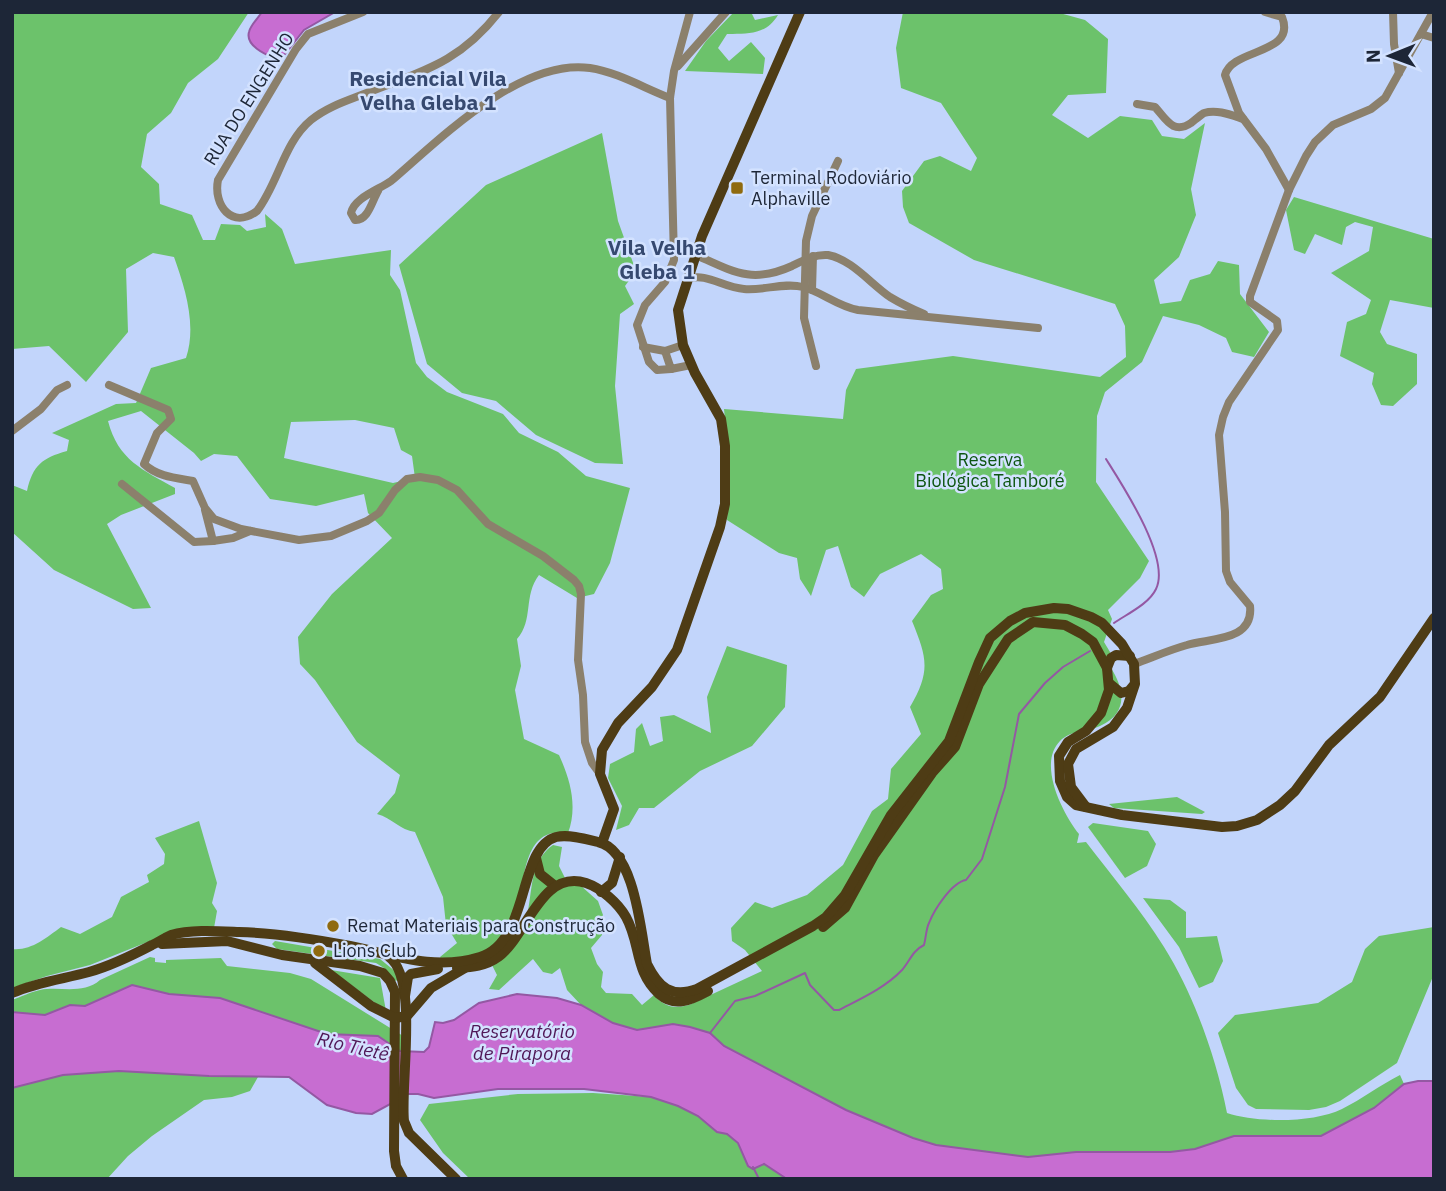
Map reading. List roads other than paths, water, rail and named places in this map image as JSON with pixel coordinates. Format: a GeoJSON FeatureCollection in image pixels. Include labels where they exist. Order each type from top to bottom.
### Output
{"type":"FeatureCollection","features":[{"type":"Feature","properties":{"kind":"main road"},"geometry":{"type":"LineString","coordinates":[[602,843],[614,809],[600,775],[600,760],[607,739],[627,711],[661,676],[677,650],[723,515],[725,472],[721,419],[683,345],[678,310],[702,236],[800,12]]}},
{"type":"Feature","properties":{"kind":"main road"},"geometry":{"type":"LineString","coordinates":[[12,993],[40,982],[90,972],[174,934],[194,932],[240,932],[309,939],[420,962],[442,963],[475,958],[491,952],[504,939],[513,924],[536,858],[543,846],[555,838],[572,837],[602,843],[613,849],[622,862],[632,889],[647,964],[660,983],[679,994],[698,989],[826,917],[845,895],[891,815],[949,741],[985,647],[1010,621],[1025,612],[1039,609],[1054,608],[1079,612],[1102,623],[1122,644],[1132,660],[1135,684],[1127,708],[1113,727],[1083,744],[1071,756],[1068,764],[1068,780],[1075,795],[1086,807]]}},
{"type":"Feature","properties":{"kind":"main road"},"geometry":{"type":"LineString","coordinates":[[403,1179],[396,1166],[401,1009],[411,974],[429,969],[465,968],[485,964],[503,954],[550,890],[568,882],[584,882],[617,905],[626,918],[647,982],[669,1001],[683,1002],[696,998],[818,930],[845,908],[874,855],[932,773],[955,747],[979,684],[1008,639],[1018,630],[1033,622],[1073,629],[1093,642],[1107,668],[1107,699],[1101,713],[1086,731],[1068,742],[1059,756],[1058,773],[1067,797],[1076,805],[1122,815],[1222,827],[1257,820],[1295,791],[1329,745],[1374,703],[1391,682],[1434,618]]}},
{"type":"Feature","properties":{"kind":"main road"},"geometry":{"type":"LineString","coordinates":[[1107,668],[1115,654],[1132,660]]}},
{"type":"Feature","properties":{"kind":"main road"},"geometry":{"type":"LineString","coordinates":[[1109,683],[1121,693],[1129,691],[1135,684]]}},
{"type":"Feature","properties":{"kind":"main road"},"geometry":{"type":"LineString","coordinates":[[536,858],[540,874],[555,886]]}},
{"type":"Feature","properties":{"kind":"main road"},"geometry":{"type":"LineString","coordinates":[[601,892],[612,883],[622,862]]}},
{"type":"Feature","properties":{"kind":"main road"},"geometry":{"type":"LineString","coordinates":[[272,953],[268,942],[272,937],[309,939]]}},
{"type":"Feature","properties":{"kind":"main road"},"geometry":{"type":"LineString","coordinates":[[152,945],[187,941],[227,941],[272,953],[360,966],[383,972],[390,981],[401,1009]]}},
{"type":"Feature","properties":{"kind":"main road"},"geometry":{"type":"LineString","coordinates":[[380,953],[399,966],[405,996]]}},
{"type":"Feature","properties":{"kind":"main road"},"geometry":{"type":"LineString","coordinates":[[310,960],[371,1006],[395,1018],[407,1016],[431,988],[465,968]]}},
{"type":"Feature","properties":{"kind":"main road"},"geometry":{"type":"LineString","coordinates":[[399,1109],[409,1133],[456,1179]]}},
{"type":"Feature","properties":{"kind":"street","name":"RUA DO ENGENHO"},"geometry":{"type":"LineString","coordinates":[[363,12],[309,34],[296,49],[218,180],[219,204],[229,215],[245,217],[257,211],[298,134],[314,117],[343,102],[441,64],[461,51],[499,12]]}},
{"type":"Feature","properties":{"kind":"street"},"geometry":{"type":"LineString","coordinates":[[690,12],[674,71],[670,98],[674,260],[665,282],[638,318],[638,332],[653,366],[661,370],[691,365]]}},
{"type":"Feature","properties":{"kind":"street"},"geometry":{"type":"LineString","coordinates":[[674,71],[726,12]]}},
{"type":"Feature","properties":{"kind":"street"},"geometry":{"type":"LineString","coordinates":[[1265,12],[1282,17],[1282,36],[1274,45],[1235,63],[1225,71],[1228,85],[1243,119],[1266,149],[1289,190]]}},
{"type":"Feature","properties":{"kind":"street"},"geometry":{"type":"LineString","coordinates":[[1393,12],[1394,44],[1399,73]]}},
{"type":"Feature","properties":{"kind":"street"},"geometry":{"type":"LineString","coordinates":[[1132,660],[1235,634],[1248,622],[1250,606],[1230,582],[1226,571],[1219,436],[1229,402],[1278,330],[1277,321],[1253,306],[1249,299],[1289,190],[1315,142],[1333,125],[1382,102],[1433,12]]}},
{"type":"Feature","properties":{"kind":"street"},"geometry":{"type":"LineString","coordinates":[[1421,34],[1434,38]]}},
{"type":"Feature","properties":{"kind":"street"},"geometry":{"type":"LineString","coordinates":[[378,191],[467,115],[504,92],[554,70],[593,68],[612,73],[670,98]]}},
{"type":"Feature","properties":{"kind":"street"},"geometry":{"type":"LineString","coordinates":[[1137,104],[1155,107],[1167,123],[1177,127],[1188,125],[1207,112],[1243,119]]}},
{"type":"Feature","properties":{"kind":"street"},"geometry":{"type":"LineString","coordinates":[[816,366],[804,318],[809,258],[806,241],[812,216],[838,161]]}},
{"type":"Feature","properties":{"kind":"street"},"geometry":{"type":"LineString","coordinates":[[696,256],[732,272],[756,277],[781,271],[809,258],[826,255],[842,261],[891,297],[930,316]]}},
{"type":"Feature","properties":{"kind":"street"},"geometry":{"type":"LineString","coordinates":[[687,279],[703,276],[748,290],[791,286],[808,289],[849,309],[1038,328]]}},
{"type":"Feature","properties":{"kind":"street"},"geometry":{"type":"LineString","coordinates":[[883,312],[891,297]]}},
{"type":"Feature","properties":{"kind":"street"},"geometry":{"type":"LineString","coordinates":[[643,347],[665,351],[683,345]]}},
{"type":"Feature","properties":{"kind":"street"},"geometry":{"type":"LineString","coordinates":[[665,351],[671,369]]}},
{"type":"Feature","properties":{"kind":"street"},"geometry":{"type":"LineString","coordinates":[[12,431],[41,409],[57,390],[67,385]]}},
{"type":"Feature","properties":{"kind":"street"},"geometry":{"type":"LineString","coordinates":[[109,385],[168,410],[171,419],[157,433],[144,464],[152,471],[168,477],[193,481],[203,504],[213,541]]}},
{"type":"Feature","properties":{"kind":"street"},"geometry":{"type":"LineString","coordinates":[[203,504],[214,519],[250,531],[299,540],[331,536],[368,521],[379,513],[407,478],[438,480],[457,490],[488,524],[543,556],[579,586],[581,604],[578,652],[585,742],[592,763],[600,775]]}},
{"type":"Feature","properties":{"kind":"street"},"geometry":{"type":"LineString","coordinates":[[122,484],[194,542],[233,538],[250,531]]}},
{"type":"Feature","properties":{"kind":"water"},"geometry":{"type":"Polygon","coordinates":[[[262,12],[335,12],[304,30],[285,54],[276,59],[250,42],[251,27],[262,12]]]}},
{"type":"Feature","properties":{"kind":"water","name":"Reservatório de Pirapora"},"geometry":{"type":"Polygon","coordinates":[[[132,985],[169,994],[220,998],[327,1034],[378,1036],[400,1051],[424,1052],[429,1047],[435,1022],[454,1020],[479,1003],[517,994],[557,998],[581,1005],[613,1023],[637,1030],[673,1024],[710,1033],[724,1046],[846,1110],[913,1138],[936,1145],[1028,1157],[1076,1152],[1170,1152],[1195,1149],[1234,1136],[1321,1136],[1374,1108],[1404,1084],[1434,1081],[1434,1179],[787,1179],[764,1164],[753,1169],[748,1166],[738,1143],[678,1106],[651,1097],[584,1089],[498,1089],[434,1098],[418,1094],[398,1094],[394,1102],[372,1114],[356,1113],[327,1105],[289,1077],[119,1071],[63,1075],[12,1088],[12,1012],[45,1015],[70,1005],[85,1006],[132,985]]]}},
{"type":"Feature","properties":{"kind":"waterway"},"geometry":{"type":"LineString","coordinates":[[1106,459],[1143,523],[1157,560],[1159,576],[1153,594],[1114,623]]}},
{"type":"Feature","properties":{"kind":"waterway"},"geometry":{"type":"LineString","coordinates":[[710,1033],[735,1001],[755,996],[805,973],[810,985],[834,1010],[839,1010],[880,988],[902,970],[914,953],[924,945],[929,923],[944,897],[966,880],[982,859],[1005,787],[1019,714],[1045,683],[1063,667],[1090,651]]}},
{"type":"Feature","properties":{"kind":"waterway"},"geometry":{"type":"LineString","coordinates":[[753,1167],[759,1179]]}},
{"type":"Feature","properties":{"kind":"place","name":"Terminal Rodoviário Alphaville"},"geometry":{"type":"Point","coordinates":[737,188]}},
{"type":"Feature","properties":{"kind":"place","name":"Remat Materiais para Construção"},"geometry":{"type":"Point","coordinates":[333,926]}},
{"type":"Feature","properties":{"kind":"place","name":"Lions Club"},"geometry":{"type":"Point","coordinates":[319,951]}},
{"type":"Feature","properties":{"kind":"district","name":"Residencial Vila Velha Gleba 1"},"geometry":{"type":"Point","coordinates":[428,91]}},
{"type":"Feature","properties":{"kind":"district","name":"Vila Velha Gleba 1"},"geometry":{"type":"Point","coordinates":[657,260]}},
{"type":"Feature","properties":{"kind":"park label","name":"Reserva Biológica Tamboré"},"geometry":{"type":"Point","coordinates":[990,470]}},
{"type":"Feature","properties":{"kind":"water label","name":"Rio Tietê"},"geometry":{"type":"Point","coordinates":[353,1046]}}]}
